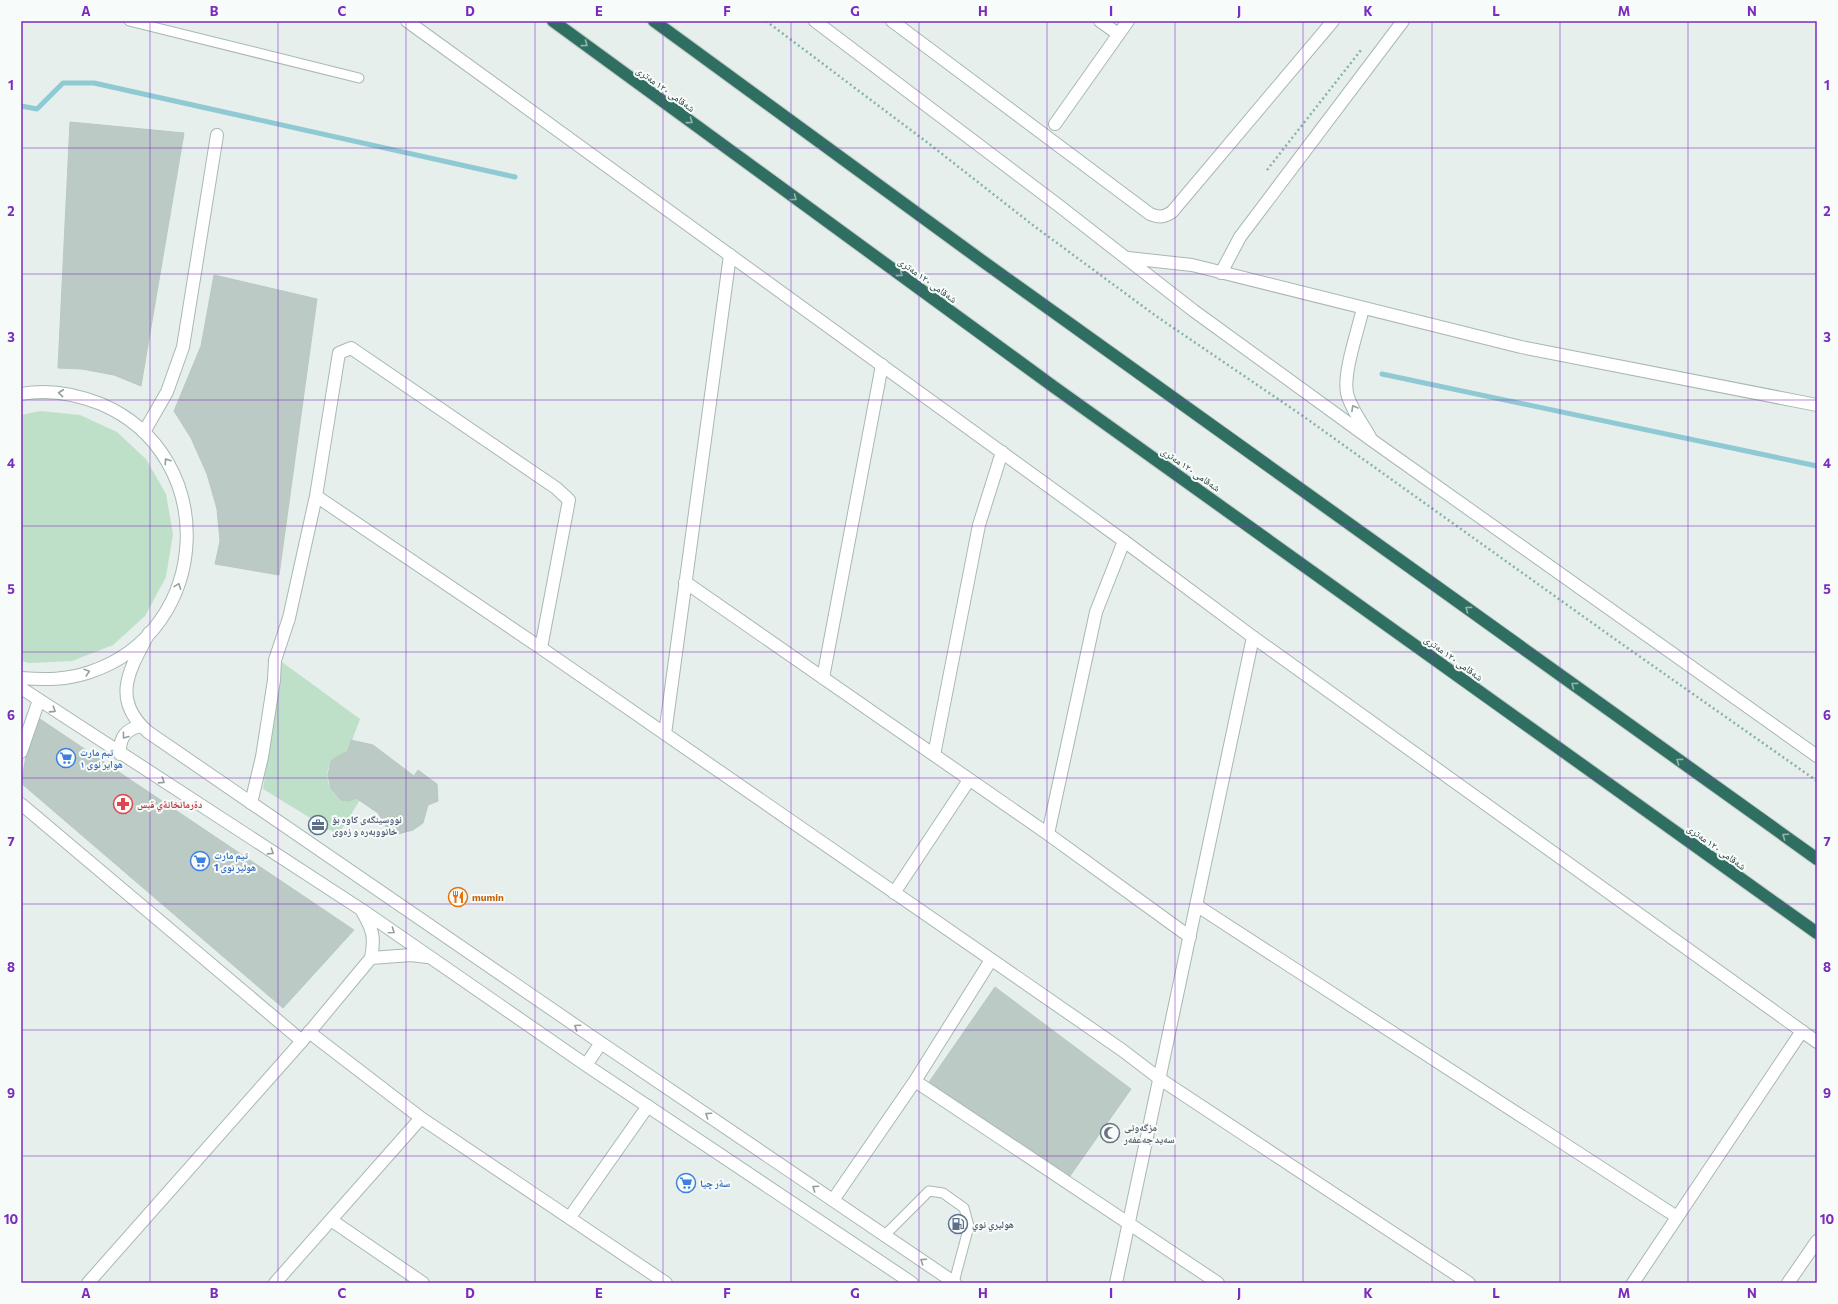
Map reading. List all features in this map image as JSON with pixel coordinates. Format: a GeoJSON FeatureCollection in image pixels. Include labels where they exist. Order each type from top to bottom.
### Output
{"type":"FeatureCollection","features":[{"type":"Feature","properties":{"kind":"highway","name":"شەقامی ١٢٠ مەتری"},"geometry":{"type":"LineString","coordinates":[[553,21],[1042,377],[1817,933]]}},
{"type":"Feature","properties":{"kind":"highway"},"geometry":{"type":"LineString","coordinates":[[654,21],[975,255],[1817,859]]}},
{"type":"Feature","properties":{"kind":"street"},"geometry":{"type":"LineString","coordinates":[[407,21],[1002,452],[1253,637],[1817,1042]]}},
{"type":"Feature","properties":{"kind":"street"},"geometry":{"type":"LineString","coordinates":[[815,21],[1127,258],[1194,311],[1373,441],[1817,756]]}},
{"type":"Feature","properties":{"kind":"street"},"geometry":{"type":"LineString","coordinates":[[892,21],[1150,214],[1158,217],[1164,217],[1172,212],[1333,21]]}},
{"type":"Feature","properties":{"kind":"street"},"geometry":{"type":"LineString","coordinates":[[1100,21],[1118,34]]}},
{"type":"Feature","properties":{"kind":"street"},"geometry":{"type":"LineString","coordinates":[[1055,124],[1128,21]]}},
{"type":"Feature","properties":{"kind":"street"},"geometry":{"type":"LineString","coordinates":[[1221,273],[1240,237],[1403,21]]}},
{"type":"Feature","properties":{"kind":"street"},"geometry":{"type":"LineString","coordinates":[[144,432],[167,392],[183,347],[188,324],[217,135]]}},
{"type":"Feature","properties":{"kind":"street"},"geometry":{"type":"LineString","coordinates":[[665,734],[730,255]]}},
{"type":"Feature","properties":{"kind":"street"},"geometry":{"type":"LineString","coordinates":[[1127,258],[1192,265],[1521,347],[1817,405]]}},
{"type":"Feature","properties":{"kind":"street"},"geometry":{"type":"LineString","coordinates":[[1363,308],[1348,372],[1347,393],[1373,441]]}},
{"type":"Feature","properties":{"kind":"street"},"geometry":{"type":"LineString","coordinates":[[251,803],[262,757],[274,680],[275,660],[289,618],[316,496],[339,353],[351,348],[556,488],[569,500],[541,648]]}},
{"type":"Feature","properties":{"kind":"street"},"geometry":{"type":"LineString","coordinates":[[823,678],[882,365]]}},
{"type":"Feature","properties":{"kind":"street"},"geometry":{"type":"LineString","coordinates":[[21,394],[48,392],[69,394],[90,399],[122,415],[144,432],[159,449],[171,468],[180,488],[186,510],[188,532],[187,554],[182,576],[174,596],[163,616],[149,633],[125,654],[90,672],[67,678],[44,680],[21,678]]}},
{"type":"Feature","properties":{"kind":"street"},"geometry":{"type":"LineString","coordinates":[[934,755],[979,525],[1002,452]]}},
{"type":"Feature","properties":{"kind":"street"},"geometry":{"type":"LineString","coordinates":[[316,496],[541,648],[1122,1050],[1160,1079],[1469,1283]]}},
{"type":"Feature","properties":{"kind":"street"},"geometry":{"type":"LineString","coordinates":[[1048,834],[1096,612],[1124,541]]}},
{"type":"Feature","properties":{"kind":"street"},"geometry":{"type":"LineString","coordinates":[[685,582],[1048,834],[1190,937]]}},
{"type":"Feature","properties":{"kind":"street"},"geometry":{"type":"LineString","coordinates":[[149,633],[131,666],[126,693],[131,711],[141,726],[601,1043],[955,1283]]}},
{"type":"Feature","properties":{"kind":"street"},"geometry":{"type":"LineString","coordinates":[[1116,1283],[1253,637]]}},
{"type":"Feature","properties":{"kind":"street"},"geometry":{"type":"LineString","coordinates":[[21,688],[120,754],[362,910],[586,1065],[912,1283]]}},
{"type":"Feature","properties":{"kind":"street"},"geometry":{"type":"LineString","coordinates":[[21,752],[39,700]]}},
{"type":"Feature","properties":{"kind":"street"},"geometry":{"type":"LineString","coordinates":[[120,754],[121,741],[124,735],[129,730],[141,726]]}},
{"type":"Feature","properties":{"kind":"street"},"geometry":{"type":"LineString","coordinates":[[894,893],[969,780]]}},
{"type":"Feature","properties":{"kind":"street"},"geometry":{"type":"LineString","coordinates":[[21,804],[306,1036],[422,1118],[666,1283]]}},
{"type":"Feature","properties":{"kind":"street"},"geometry":{"type":"LineString","coordinates":[[1196,906],[1677,1217]]}},
{"type":"Feature","properties":{"kind":"street"},"geometry":{"type":"LineString","coordinates":[[88,1283],[306,1036],[370,958],[373,945],[373,931],[362,910]]}},
{"type":"Feature","properties":{"kind":"street"},"geometry":{"type":"LineString","coordinates":[[370,958],[411,955],[430,957]]}},
{"type":"Feature","properties":{"kind":"street"},"geometry":{"type":"LineString","coordinates":[[833,1200],[915,1081],[991,960]]}},
{"type":"Feature","properties":{"kind":"street"},"geometry":{"type":"LineString","coordinates":[[1633,1283],[1802,1031]]}},
{"type":"Feature","properties":{"kind":"street"},"geometry":{"type":"LineString","coordinates":[[586,1065],[601,1043]]}},
{"type":"Feature","properties":{"kind":"street"},"geometry":{"type":"LineString","coordinates":[[915,1081],[1218,1283]]}},
{"type":"Feature","properties":{"kind":"street"},"geometry":{"type":"LineString","coordinates":[[570,1217],[648,1106]]}},
{"type":"Feature","properties":{"kind":"street"},"geometry":{"type":"LineString","coordinates":[[275,1283],[422,1118]]}},
{"type":"Feature","properties":{"kind":"street"},"geometry":{"type":"LineString","coordinates":[[331,1220],[422,1283]]}},
{"type":"Feature","properties":{"kind":"street"},"geometry":{"type":"LineString","coordinates":[[1788,1283],[1817,1241]]}},
{"type":"Feature","properties":{"kind":"lane"},"geometry":{"type":"LineString","coordinates":[[129,21],[359,78]]}},
{"type":"Feature","properties":{"kind":"lane"},"geometry":{"type":"LineString","coordinates":[[884,1235],[929,1191],[943,1192],[964,1208],[969,1226],[955,1283]]}},
{"type":"Feature","properties":{"kind":"path"},"geometry":{"type":"LineString","coordinates":[[766,21],[928,143],[1034,226],[1156,316],[1300,414],[1612,638],[1817,781]]}},
{"type":"Feature","properties":{"kind":"path"},"geometry":{"type":"LineString","coordinates":[[1266,170],[1364,46]]}},
{"type":"Feature","properties":{"kind":"green space"},"geometry":{"type":"Polygon","coordinates":[[[40,411],[80,415],[117,432],[146,459],[166,494],[173,534],[166,577],[145,616],[113,645],[72,661],[29,663],[21,661],[21,415],[40,411]]]}},
{"type":"Feature","properties":{"kind":"green space"},"geometry":{"type":"Polygon","coordinates":[[[282,662],[360,719],[348,751],[339,755],[332,761],[327,774],[328,782],[335,794],[348,800],[356,798],[360,800],[338,835],[263,789],[282,662]]]}},
{"type":"Feature","properties":{"kind":"building"},"geometry":{"type":"Polygon","coordinates":[[[70,122],[184,133],[141,386],[114,375],[82,369],[58,368],[70,122]]]}},
{"type":"Feature","properties":{"kind":"building"},"geometry":{"type":"Polygon","coordinates":[[[214,275],[317,299],[279,575],[215,564],[220,541],[217,509],[207,474],[191,438],[174,411],[201,346],[214,275]]]}},
{"type":"Feature","properties":{"kind":"building"},"geometry":{"type":"Polygon","coordinates":[[[40,719],[354,930],[283,1008],[21,783],[26,757],[40,719]]]}},
{"type":"Feature","properties":{"kind":"building"},"geometry":{"type":"Polygon","coordinates":[[[351,740],[373,745],[414,776],[418,770],[437,784],[438,801],[428,805],[423,823],[413,830],[398,834],[388,830],[378,813],[356,798],[349,801],[341,800],[331,789],[328,775],[331,761],[348,751],[351,740]]]}},
{"type":"Feature","properties":{"kind":"building"},"geometry":{"type":"Polygon","coordinates":[[[995,987],[1131,1089],[1070,1176],[929,1082],[995,987]]]}},
{"type":"Feature","properties":{"kind":"waterway"},"geometry":{"type":"LineString","coordinates":[[21,106],[37,109],[63,83],[94,83],[515,177]]}},
{"type":"Feature","properties":{"kind":"waterway"},"geometry":{"type":"LineString","coordinates":[[1382,374],[1817,466]]}},
{"type":"Feature","properties":{"kind":"place","name":"تبم مارت هواير نوى ١"},"geometry":{"type":"Point","coordinates":[66,758]}},
{"type":"Feature","properties":{"kind":"place","name":"دةرمانخانةي قبس"},"geometry":{"type":"Point","coordinates":[123,804]}},
{"type":"Feature","properties":{"kind":"place","name":"نووسینگەی کاوە بۆ خانووبەرە و زەوی"},"geometry":{"type":"Point","coordinates":[318,825]}},
{"type":"Feature","properties":{"kind":"place","name":"تيم مارت هولير نوى 1"},"geometry":{"type":"Point","coordinates":[200,861]}},
{"type":"Feature","properties":{"kind":"place","name":"mumin"},"geometry":{"type":"Point","coordinates":[458,897]}},
{"type":"Feature","properties":{"kind":"place","name":"مزگەوتی سەید جەعفەر"},"geometry":{"type":"Point","coordinates":[1110,1133]}},
{"type":"Feature","properties":{"kind":"place","name":"سةر چيا"},"geometry":{"type":"Point","coordinates":[686,1183]}},
{"type":"Feature","properties":{"kind":"place","name":"هوليري نوي"},"geometry":{"type":"Point","coordinates":[958,1224]}}]}
